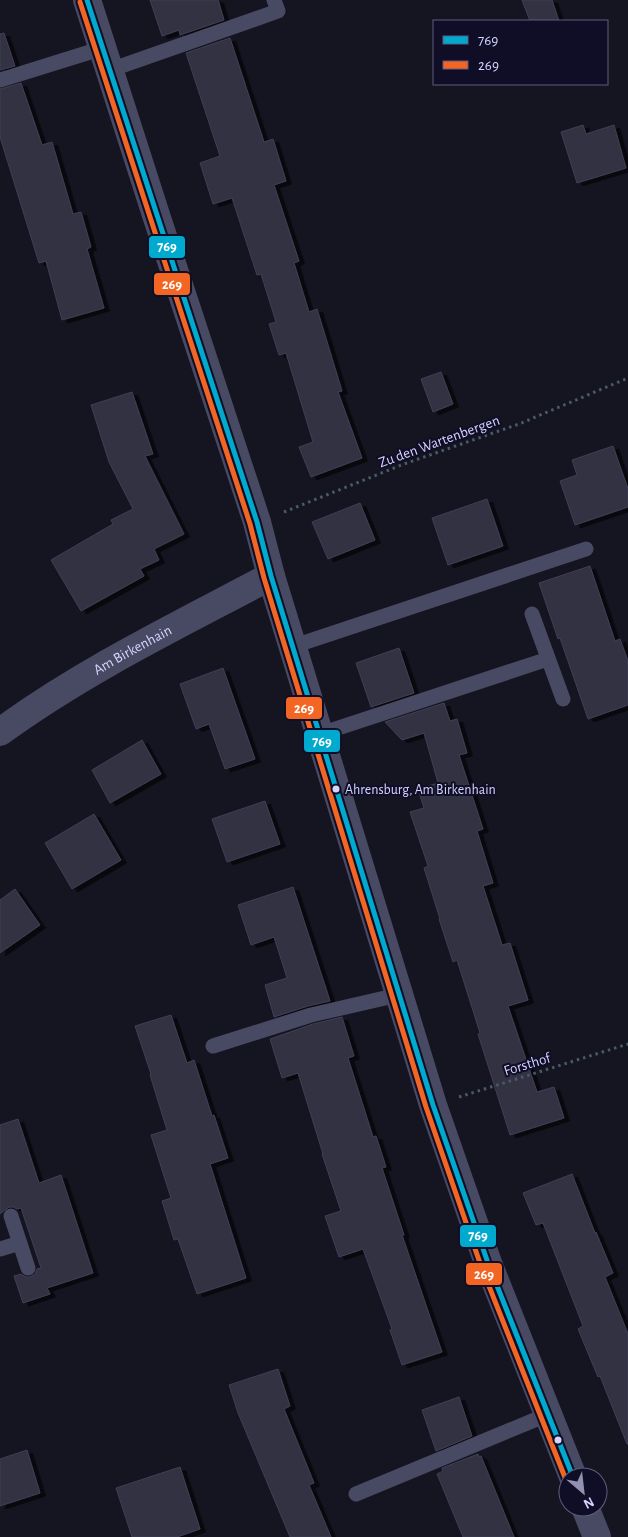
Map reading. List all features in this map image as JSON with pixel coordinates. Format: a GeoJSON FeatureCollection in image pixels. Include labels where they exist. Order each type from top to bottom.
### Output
{"type":"FeatureCollection","features":[{"type":"Feature","properties":{"kind":"street"},"geometry":{"type":"LineString","coordinates":[[87,0],[257,522],[271,576],[433,1105],[488,1263],[569,1467]]}},
{"type":"Feature","properties":{"kind":"street","name":"Am Birkenhain"},"geometry":{"type":"LineString","coordinates":[[0,732],[32,709],[94,671],[271,576]]}},
{"type":"Feature","properties":{"kind":"street"},"geometry":{"type":"LineString","coordinates":[[589,1517],[597,1537]]}},
{"type":"Feature","properties":{"kind":"lane"},"geometry":{"type":"LineString","coordinates":[[0,80],[106,59],[278,11],[274,0]]}},
{"type":"Feature","properties":{"kind":"lane"},"geometry":{"type":"LineString","coordinates":[[294,646],[586,549]]}},
{"type":"Feature","properties":{"kind":"lane"},"geometry":{"type":"LineString","coordinates":[[532,614],[563,699]]}},
{"type":"Feature","properties":{"kind":"lane"},"geometry":{"type":"LineString","coordinates":[[320,734],[548,659]]}},
{"type":"Feature","properties":{"kind":"lane"},"geometry":{"type":"LineString","coordinates":[[212,1046],[311,1015],[398,994]]}},
{"type":"Feature","properties":{"kind":"lane"},"geometry":{"type":"LineString","coordinates":[[11,1216],[28,1268]]}},
{"type":"Feature","properties":{"kind":"lane"},"geometry":{"type":"LineString","coordinates":[[0,1249],[20,1243]]}},
{"type":"Feature","properties":{"kind":"lane"},"geometry":{"type":"LineString","coordinates":[[356,1494],[549,1414]]}},
{"type":"Feature","properties":{"kind":"path","name":"Zu den Wartenbergen"},"geometry":{"type":"LineString","coordinates":[[257,522],[404,464],[519,424],[628,378]]}},
{"type":"Feature","properties":{"kind":"path","name":"Forsthof"},"geometry":{"type":"LineString","coordinates":[[433,1105],[628,1044]]}},
{"type":"Feature","properties":{"kind":"building"},"geometry":{"type":"Polygon","coordinates":[[[150,0],[218,0],[224,20],[180,35],[179,30],[162,36],[150,0]]]}},
{"type":"Feature","properties":{"kind":"building"},"geometry":{"type":"Polygon","coordinates":[[[522,0],[552,0],[559,20],[530,20],[522,0]]]}},
{"type":"Feature","properties":{"kind":"building"},"geometry":{"type":"Polygon","coordinates":[[[4,33],[15,66],[0,70],[0,34],[4,33]]]}},
{"type":"Feature","properties":{"kind":"building"},"geometry":{"type":"Polygon","coordinates":[[[230,38],[264,142],[273,139],[286,181],[274,185],[299,261],[294,263],[309,312],[317,309],[342,391],[338,392],[362,458],[311,477],[299,447],[313,442],[286,353],[279,355],[269,324],[276,322],[261,274],[257,275],[232,198],[213,204],[200,163],[220,156],[186,53],[230,38]]]}},
{"type":"Feature","properties":{"kind":"building"},"geometry":{"type":"Polygon","coordinates":[[[21,83],[42,145],[52,142],[73,214],[81,212],[91,247],[87,249],[104,308],[62,320],[46,261],[39,263],[0,137],[0,89],[21,83]]]}},
{"type":"Feature","properties":{"kind":"building"},"geometry":{"type":"Polygon","coordinates":[[[583,125],[586,134],[614,125],[626,168],[577,183],[561,132],[583,125]]]}},
{"type":"Feature","properties":{"kind":"building"},"geometry":{"type":"Polygon","coordinates":[[[441,372],[453,404],[433,412],[421,379],[441,372]]]}},
{"type":"Feature","properties":{"kind":"building"},"geometry":{"type":"Polygon","coordinates":[[[132,392],[153,454],[145,456],[184,534],[154,549],[159,560],[140,569],[144,576],[81,611],[51,560],[113,524],[111,520],[133,509],[109,462],[91,405],[132,392]]]}},
{"type":"Feature","properties":{"kind":"building"},"geometry":{"type":"Polygon","coordinates":[[[613,446],[628,489],[628,507],[575,525],[560,481],[577,475],[572,460],[613,446]]]}},
{"type":"Feature","properties":{"kind":"building"},"geometry":{"type":"Polygon","coordinates":[[[487,499],[503,546],[448,565],[432,518],[487,499]]]}},
{"type":"Feature","properties":{"kind":"building"},"geometry":{"type":"Polygon","coordinates":[[[360,503],[375,540],[328,559],[312,522],[360,503]]]}},
{"type":"Feature","properties":{"kind":"building"},"geometry":{"type":"Polygon","coordinates":[[[590,566],[615,641],[620,639],[628,661],[628,705],[588,719],[539,583],[590,566]]]}},
{"type":"Feature","properties":{"kind":"building"},"geometry":{"type":"Polygon","coordinates":[[[399,648],[414,693],[371,707],[356,663],[399,648]]]}},
{"type":"Feature","properties":{"kind":"building"},"geometry":{"type":"Polygon","coordinates":[[[223,668],[255,759],[225,769],[209,724],[196,729],[180,684],[223,668]]]}},
{"type":"Feature","properties":{"kind":"building"},"geometry":{"type":"Polygon","coordinates":[[[444,703],[450,721],[457,719],[467,753],[459,755],[483,829],[477,831],[493,883],[483,886],[502,945],[510,943],[528,1000],[508,1006],[537,1092],[554,1087],[564,1118],[510,1135],[457,960],[453,962],[439,919],[424,868],[428,866],[410,812],[424,808],[418,789],[438,783],[424,733],[402,740],[385,722],[444,703]]]}},
{"type":"Feature","properties":{"kind":"building"},"geometry":{"type":"Polygon","coordinates":[[[142,740],[161,774],[110,803],[92,770],[142,740]]]}},
{"type":"Feature","properties":{"kind":"building"},"geometry":{"type":"Polygon","coordinates":[[[265,801],[280,844],[227,862],[212,819],[265,801]]]}},
{"type":"Feature","properties":{"kind":"building"},"geometry":{"type":"Polygon","coordinates":[[[94,814],[121,860],[72,889],[45,843],[94,814]]]}},
{"type":"Feature","properties":{"kind":"building"},"geometry":{"type":"Polygon","coordinates":[[[293,887],[330,1001],[274,1017],[265,985],[287,978],[274,937],[251,945],[238,905],[293,887]]]}},
{"type":"Feature","properties":{"kind":"building"},"geometry":{"type":"Polygon","coordinates":[[[15,889],[40,925],[0,953],[0,900],[15,889]]]}},
{"type":"Feature","properties":{"kind":"building"},"geometry":{"type":"Polygon","coordinates":[[[171,1015],[187,1063],[194,1060],[228,1158],[210,1164],[246,1278],[197,1294],[178,1239],[174,1240],[162,1201],[171,1198],[151,1135],[167,1130],[135,1026],[171,1015]]]}},
{"type":"Feature","properties":{"kind":"building"},"geometry":{"type":"Polygon","coordinates":[[[342,1017],[354,1056],[348,1058],[373,1137],[376,1136],[386,1167],[382,1168],[404,1235],[402,1235],[442,1352],[402,1365],[390,1330],[392,1329],[363,1249],[339,1257],[325,1216],[341,1211],[298,1073],[282,1078],[270,1039],[313,1024],[342,1017]]]}},
{"type":"Feature","properties":{"kind":"building"},"geometry":{"type":"Polygon","coordinates":[[[18,1119],[39,1183],[61,1175],[93,1273],[47,1288],[50,1294],[23,1303],[14,1276],[21,1274],[30,1277],[35,1274],[37,1269],[41,1268],[21,1208],[9,1207],[0,1214],[0,1125],[18,1119]]]}},
{"type":"Feature","properties":{"kind":"building"},"geometry":{"type":"Polygon","coordinates":[[[572,1174],[613,1273],[605,1277],[628,1334],[628,1444],[578,1329],[583,1326],[543,1223],[536,1225],[523,1193],[572,1174]]]}},
{"type":"Feature","properties":{"kind":"building"},"geometry":{"type":"Polygon","coordinates":[[[278,1369],[290,1406],[284,1409],[314,1483],[309,1485],[331,1537],[290,1537],[238,1413],[229,1385],[278,1369]]]}},
{"type":"Feature","properties":{"kind":"building"},"geometry":{"type":"Polygon","coordinates":[[[459,1397],[472,1436],[436,1451],[422,1410],[459,1397]]]}},
{"type":"Feature","properties":{"kind":"building"},"geometry":{"type":"Polygon","coordinates":[[[27,1450],[40,1493],[0,1506],[0,1459],[27,1450]]]}},
{"type":"Feature","properties":{"kind":"building"},"geometry":{"type":"Polygon","coordinates":[[[478,1454],[479,1457],[481,1456],[514,1537],[463,1537],[437,1474],[443,1471],[442,1468],[478,1454]]]}},
{"type":"Feature","properties":{"kind":"building"},"geometry":{"type":"Polygon","coordinates":[[[180,1467],[200,1529],[177,1537],[132,1537],[116,1488],[180,1467]]]}},
{"type":"Feature","properties":{"kind":"transit line","name":"769"},"geometry":{"type":"LineString","coordinates":[[87,0],[257,522],[271,576],[433,1105],[488,1263],[569,1467]]}},
{"type":"Feature","properties":{"kind":"transit line","name":"269"},"geometry":{"type":"LineString","coordinates":[[80,2],[250,524],[264,578],[426,1107],[481,1266],[561,1467]]}},
{"type":"Feature","properties":{"kind":"place","name":"Ahrensburg, Am Birkenhain"},"geometry":{"type":"Point","coordinates":[336,789]}}]}
